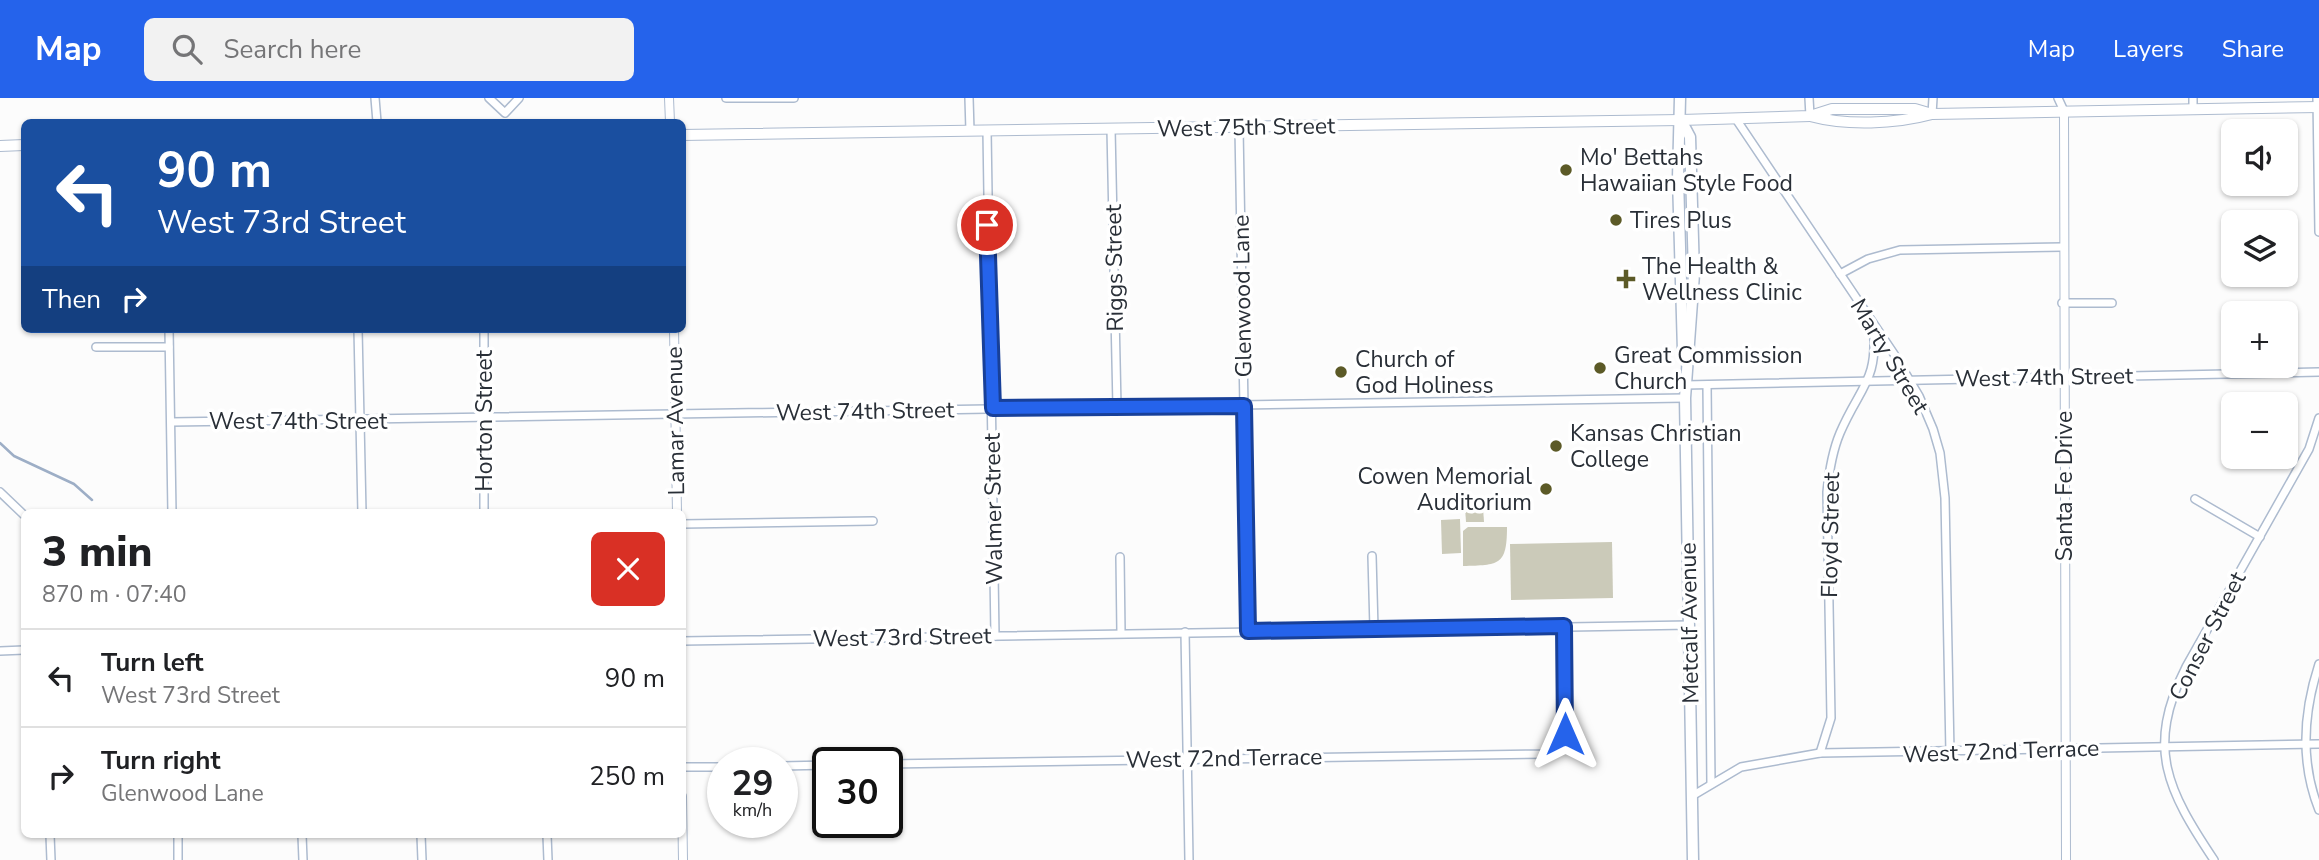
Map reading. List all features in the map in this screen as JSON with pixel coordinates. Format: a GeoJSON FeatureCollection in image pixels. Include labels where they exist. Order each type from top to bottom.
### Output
{"type":"FeatureCollection","features":[{"type":"Feature","properties":{"kind":"main road","name":"Metcalf Avenue"},"geometry":{"type":"LineString","coordinates":[[1681,98],[1678,136],[1679,252],[1685,385],[1693,860]]}},
{"type":"Feature","properties":{"kind":"main road","name":"West 75th Street"},"geometry":{"type":"LineString","coordinates":[[686,135],[1681,121],[1810,116],[1832,109],[1915,109],[1933,114],[2193,104],[2317,104]]}},
{"type":"Feature","properties":{"kind":"main road"},"geometry":{"type":"LineString","coordinates":[[0,146],[21,145]]}},
{"type":"Feature","properties":{"kind":"street"},"geometry":{"type":"LineString","coordinates":[[375,98],[377,119]]}},
{"type":"Feature","properties":{"kind":"street"},"geometry":{"type":"LineString","coordinates":[[489,98],[505,113]]}},
{"type":"Feature","properties":{"kind":"street"},"geometry":{"type":"LineString","coordinates":[[505,119],[505,113],[519,98]]}},
{"type":"Feature","properties":{"kind":"street"},"geometry":{"type":"LineString","coordinates":[[669,98],[670,119]]}},
{"type":"Feature","properties":{"kind":"street"},"geometry":{"type":"LineString","coordinates":[[726,98],[794,98]]}},
{"type":"Feature","properties":{"kind":"street"},"geometry":{"type":"LineString","coordinates":[[969,98],[970,131]]}},
{"type":"Feature","properties":{"kind":"street"},"geometry":{"type":"LineString","coordinates":[[1809,98],[1810,116]]}},
{"type":"Feature","properties":{"kind":"street"},"geometry":{"type":"LineString","coordinates":[[1933,98],[1933,114]]}},
{"type":"Feature","properties":{"kind":"street","name":"Santa Fe Drive"},"geometry":{"type":"LineString","coordinates":[[2058,98],[2064,111]]}},
{"type":"Feature","properties":{"kind":"street","name":"Santa Fe Drive"},"geometry":{"type":"LineString","coordinates":[[2066,98],[2062,247],[2066,860]]}},
{"type":"Feature","properties":{"kind":"street"},"geometry":{"type":"LineString","coordinates":[[2317,104],[2319,232]]}},
{"type":"Feature","properties":{"kind":"street","name":"Marty Street"},"geometry":{"type":"LineString","coordinates":[[1736,119],[1910,380],[1933,429],[1944,480],[1950,753]]}},
{"type":"Feature","properties":{"kind":"street","name":"Glenwood Lane"},"geometry":{"type":"LineString","coordinates":[[1239,128],[1248,631]]}},
{"type":"Feature","properties":{"kind":"street","name":"Riggs Street"},"geometry":{"type":"LineString","coordinates":[[1111,129],[1117,407]]}},
{"type":"Feature","properties":{"kind":"street","name":"Walmer Street"},"geometry":{"type":"LineString","coordinates":[[987,131],[995,635]]}},
{"type":"Feature","properties":{"kind":"street"},"geometry":{"type":"LineString","coordinates":[[1840,274],[1868,258],[1900,250],[2062,247]]}},
{"type":"Feature","properties":{"kind":"street"},"geometry":{"type":"LineString","coordinates":[[2062,303],[2112,303]]}},
{"type":"Feature","properties":{"kind":"street","name":"Floyd Street"},"geometry":{"type":"LineString","coordinates":[[1820,753],[1831,718],[1827,492],[1830,467],[1839,434],[1867,382],[1875,359],[1873,324]]}},
{"type":"Feature","properties":{"kind":"street"},"geometry":{"type":"LineString","coordinates":[[169,333],[172,509]]}},
{"type":"Feature","properties":{"kind":"street"},"geometry":{"type":"LineString","coordinates":[[358,333],[362,509]]}},
{"type":"Feature","properties":{"kind":"street","name":"Horton Street"},"geometry":{"type":"LineString","coordinates":[[484,333],[484,509]]}},
{"type":"Feature","properties":{"kind":"street","name":"Lamar Avenue"},"geometry":{"type":"LineString","coordinates":[[674,333],[677,509]]}},
{"type":"Feature","properties":{"kind":"street"},"geometry":{"type":"LineString","coordinates":[[96,347],[169,347]]}},
{"type":"Feature","properties":{"kind":"street","name":"West 74th Street"},"geometry":{"type":"LineString","coordinates":[[1685,385],[2319,372]]}},
{"type":"Feature","properties":{"kind":"street"},"geometry":{"type":"LineString","coordinates":[[1707,385],[1711,784]]}},
{"type":"Feature","properties":{"kind":"street","name":"West 74th Street"},"geometry":{"type":"LineString","coordinates":[[171,422],[1685,398]]}},
{"type":"Feature","properties":{"kind":"street","name":"Conser Street"},"geometry":{"type":"LineString","coordinates":[[2214,860],[2178,805],[2167,772],[2165,747],[2170,705],[2178,682],[2309,449],[2319,418]]}},
{"type":"Feature","properties":{"kind":"street"},"geometry":{"type":"LineString","coordinates":[[0,492],[21,512]]}},
{"type":"Feature","properties":{"kind":"street"},"geometry":{"type":"LineString","coordinates":[[2195,499],[2260,537]]}},
{"type":"Feature","properties":{"kind":"street"},"geometry":{"type":"LineString","coordinates":[[686,524],[873,521]]}},
{"type":"Feature","properties":{"kind":"street"},"geometry":{"type":"LineString","coordinates":[[1120,556],[1121,634]]}},
{"type":"Feature","properties":{"kind":"street"},"geometry":{"type":"LineString","coordinates":[[1373,556],[1374,629]]}},
{"type":"Feature","properties":{"kind":"street","name":"West 73rd Street"},"geometry":{"type":"LineString","coordinates":[[686,641],[1690,625]]}},
{"type":"Feature","properties":{"kind":"street","name":"West 72nd Terrace"},"geometry":{"type":"LineString","coordinates":[[903,764],[1548,754],[1560,748],[1565,734],[1564,626]]}},
{"type":"Feature","properties":{"kind":"street"},"geometry":{"type":"LineString","coordinates":[[1185,632],[1189,860]]}},
{"type":"Feature","properties":{"kind":"street"},"geometry":{"type":"LineString","coordinates":[[0,651],[21,650]]}},
{"type":"Feature","properties":{"kind":"street"},"geometry":{"type":"LineString","coordinates":[[2319,664],[2309,697],[2305,744],[2310,781],[2319,810]]}},
{"type":"Feature","properties":{"kind":"street","name":"West 72nd Terrace"},"geometry":{"type":"LineString","coordinates":[[1692,796],[1757,762],[1820,753],[1950,753],[2319,744]]}},
{"type":"Feature","properties":{"kind":"street"},"geometry":{"type":"LineString","coordinates":[[686,767],[707,767]]}},
{"type":"Feature","properties":{"kind":"street"},"geometry":{"type":"LineString","coordinates":[[50,838],[51,860]]}},
{"type":"Feature","properties":{"kind":"street"},"geometry":{"type":"LineString","coordinates":[[178,838],[178,860]]}},
{"type":"Feature","properties":{"kind":"street"},"geometry":{"type":"LineString","coordinates":[[302,838],[303,860]]}},
{"type":"Feature","properties":{"kind":"street"},"geometry":{"type":"LineString","coordinates":[[421,838],[422,860]]}},
{"type":"Feature","properties":{"kind":"street"},"geometry":{"type":"LineString","coordinates":[[547,838],[548,860]]}},
{"type":"Feature","properties":{"kind":"street"},"geometry":{"type":"LineString","coordinates":[[683,838],[683,860]]}},
{"type":"Feature","properties":{"kind":"shaded area"},"geometry":{"type":"Polygon","coordinates":[[[1465,507],[1483,507],[1484,522],[1466,522],[1465,507]]]}},
{"type":"Feature","properties":{"kind":"shaded area"},"geometry":{"type":"Polygon","coordinates":[[[1460,519],[1461,553],[1442,554],[1441,520],[1460,519]]]}},
{"type":"Feature","properties":{"kind":"shaded area"},"geometry":{"type":"Polygon","coordinates":[[[1468,527],[1507,527],[1503,556],[1493,564],[1463,566],[1463,531],[1468,527]]]}},
{"type":"Feature","properties":{"kind":"shaded area"},"geometry":{"type":"Polygon","coordinates":[[[1612,542],[1613,598],[1511,600],[1510,544],[1612,542]]]}},
{"type":"Feature","properties":{"kind":"waterway"},"geometry":{"type":"LineString","coordinates":[[0,443],[14,456],[74,484],[92,500]]}},
{"type":"Feature","properties":{"kind":"place","name":"Mo' Bettahs Hawaiian Style Food"},"geometry":{"type":"Point","coordinates":[1566,170]}},
{"type":"Feature","properties":{"kind":"place","name":"Tires Plus"},"geometry":{"type":"Point","coordinates":[1616,220]}},
{"type":"Feature","properties":{"kind":"place","name":"The Health & Wellness Clinic"},"geometry":{"type":"Point","coordinates":[1626,279]}},
{"type":"Feature","properties":{"kind":"place","name":"Great Commission Church"},"geometry":{"type":"Point","coordinates":[1600,368]}},
{"type":"Feature","properties":{"kind":"place","name":"Church of God Holiness"},"geometry":{"type":"Point","coordinates":[1341,372]}},
{"type":"Feature","properties":{"kind":"place","name":"Kansas Christian College"},"geometry":{"type":"Point","coordinates":[1556,446]}},
{"type":"Feature","properties":{"kind":"place","name":"Cowen Memorial Auditorium"},"geometry":{"type":"Point","coordinates":[1546,489]}},
{"type":"Feature","properties":{"kind":"route"},"geometry":{"type":"LineString","coordinates":[[987,225],[993,408],[1244,406],[1248,631],[1564,626],[1565,734]]}}]}
